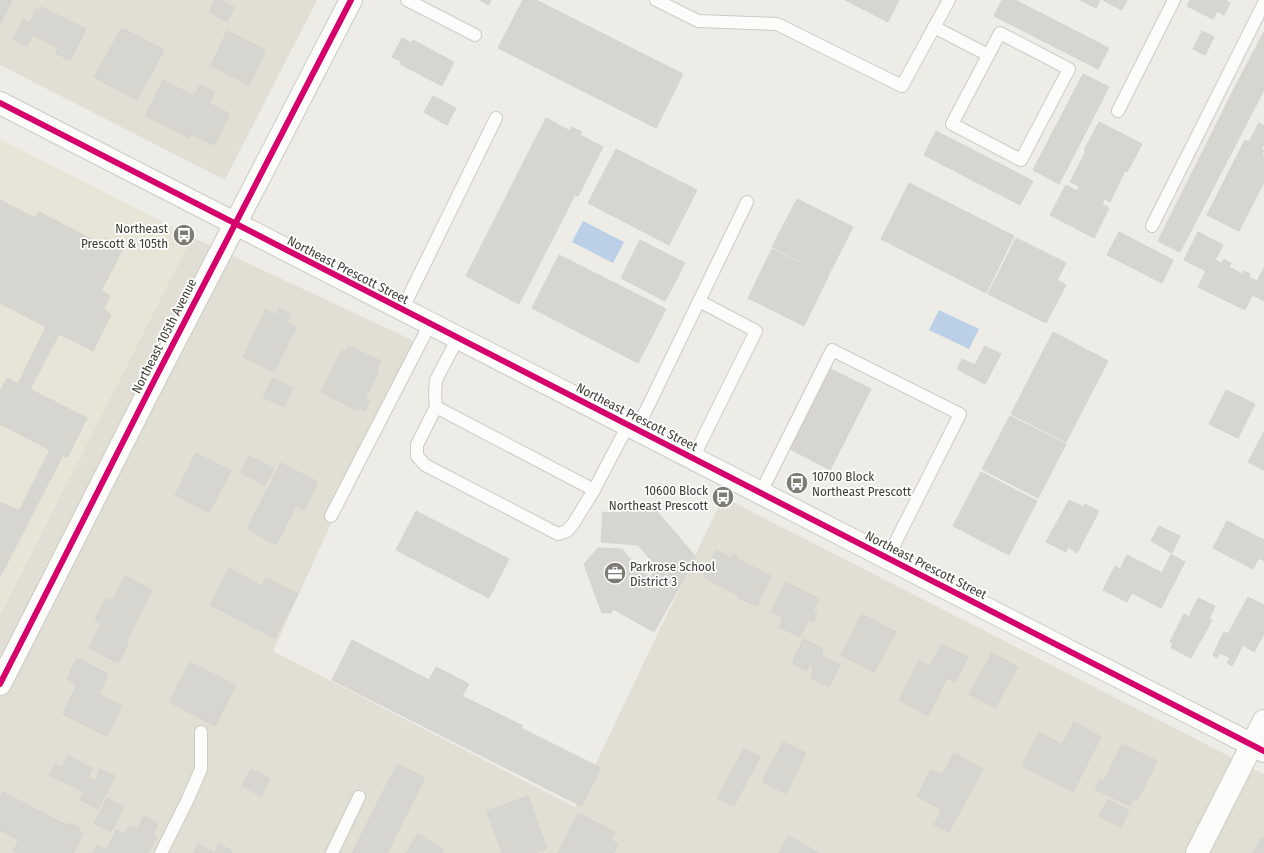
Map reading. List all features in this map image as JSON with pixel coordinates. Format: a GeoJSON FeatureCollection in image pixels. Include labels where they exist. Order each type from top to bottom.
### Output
{"type":"FeatureCollection","features":[{"type":"Feature","properties":{"kind":"street","name":"Northeast 105th Avenue"},"geometry":{"type":"LineString","coordinates":[[0,684],[350,0]]}},
{"type":"Feature","properties":{"kind":"street","name":"Northeast Prescott Street"},"geometry":{"type":"LineString","coordinates":[[0,103],[1258,748]]}},
{"type":"Feature","properties":{"kind":"street"},"geometry":{"type":"LineString","coordinates":[[1197,853],[1258,748],[1264,721]]}},
{"type":"Feature","properties":{"kind":"lane"},"geometry":{"type":"LineString","coordinates":[[407,0],[475,35]]}},
{"type":"Feature","properties":{"kind":"lane"},"geometry":{"type":"LineString","coordinates":[[656,0],[698,22],[777,24],[902,86],[949,0]]}},
{"type":"Feature","properties":{"kind":"lane"},"geometry":{"type":"LineString","coordinates":[[1118,111],[1174,0]]}},
{"type":"Feature","properties":{"kind":"lane"},"geometry":{"type":"LineString","coordinates":[[1152,226],[1264,4]]}},
{"type":"Feature","properties":{"kind":"lane"},"geometry":{"type":"LineString","coordinates":[[934,27],[988,55]]}},
{"type":"Feature","properties":{"kind":"lane"},"geometry":{"type":"LineString","coordinates":[[1000,33],[1069,69],[1021,160],[952,124],[988,55],[1000,33]]}},
{"type":"Feature","properties":{"kind":"lane"},"geometry":{"type":"LineString","coordinates":[[402,310],[496,118]]}},
{"type":"Feature","properties":{"kind":"lane"},"geometry":{"type":"LineString","coordinates":[[458,338],[436,380],[436,407],[417,445],[417,456],[425,465],[558,534],[566,531],[594,490],[632,427],[699,301],[747,202]]}},
{"type":"Feature","properties":{"kind":"lane"},"geometry":{"type":"LineString","coordinates":[[693,458],[756,331],[699,301]]}},
{"type":"Feature","properties":{"kind":"lane"},"geometry":{"type":"LineString","coordinates":[[331,516],[430,324]]}},
{"type":"Feature","properties":{"kind":"lane"},"geometry":{"type":"LineString","coordinates":[[761,492],[832,350],[960,414],[888,558]]}},
{"type":"Feature","properties":{"kind":"lane"},"geometry":{"type":"LineString","coordinates":[[436,407],[594,490]]}},
{"type":"Feature","properties":{"kind":"lane"},"geometry":{"type":"LineString","coordinates":[[161,853],[201,769],[201,732]]}},
{"type":"Feature","properties":{"kind":"lane"},"geometry":{"type":"LineString","coordinates":[[332,853],[360,797]]}},
{"type":"Feature","properties":{"kind":"shaded area"},"geometry":{"type":"Polygon","coordinates":[[[0,0],[317,0],[225,180],[0,65],[0,0]]]}},
{"type":"Feature","properties":{"kind":"shaded area"},"geometry":{"type":"Polygon","coordinates":[[[0,139],[192,237],[0,615],[0,139]]]}},
{"type":"Feature","properties":{"kind":"shaded area"},"geometry":{"type":"Polygon","coordinates":[[[192,237],[414,341],[273,651],[575,807],[723,497],[1264,774],[1264,853],[0,853],[0,615],[192,237]]]}},
{"type":"Feature","properties":{"kind":"water"},"geometry":{"type":"Polygon","coordinates":[[[583,221],[624,242],[613,263],[572,242],[583,221]]]}},
{"type":"Feature","properties":{"kind":"water"},"geometry":{"type":"Polygon","coordinates":[[[939,310],[979,329],[969,349],[929,330],[939,310]]]}},
{"type":"Feature","properties":{"kind":"building"},"geometry":{"type":"Polygon","coordinates":[[[0,0],[12,0],[0,24],[0,0]]]}},
{"type":"Feature","properties":{"kind":"building"},"geometry":{"type":"Polygon","coordinates":[[[215,0],[220,0],[234,7],[227,22],[209,12],[215,0]]]}},
{"type":"Feature","properties":{"kind":"building"},"geometry":{"type":"Polygon","coordinates":[[[480,0],[491,0],[489,5],[480,0]]]}},
{"type":"Feature","properties":{"kind":"building"},"geometry":{"type":"Polygon","coordinates":[[[523,0],[536,0],[683,74],[656,128],[498,48],[523,0]]]}},
{"type":"Feature","properties":{"kind":"building"},"geometry":{"type":"Polygon","coordinates":[[[845,0],[899,0],[888,22],[845,0]]]}},
{"type":"Feature","properties":{"kind":"building"},"geometry":{"type":"Polygon","coordinates":[[[1002,0],[1015,0],[1109,48],[1098,69],[994,16],[1002,0]]]}},
{"type":"Feature","properties":{"kind":"building"},"geometry":{"type":"Polygon","coordinates":[[[1080,0],[1100,0],[1096,8],[1080,0]]]}},
{"type":"Feature","properties":{"kind":"building"},"geometry":{"type":"Polygon","coordinates":[[[1104,0],[1127,0],[1122,10],[1104,0]]]}},
{"type":"Feature","properties":{"kind":"building"},"geometry":{"type":"Polygon","coordinates":[[[1190,0],[1225,0],[1230,3],[1224,15],[1217,11],[1213,19],[1187,6],[1190,0]]]}},
{"type":"Feature","properties":{"kind":"building"},"geometry":{"type":"Polygon","coordinates":[[[41,7],[86,29],[70,60],[55,53],[58,48],[33,35],[27,46],[13,39],[23,19],[30,23],[36,9],[39,11],[41,7]]]}},
{"type":"Feature","properties":{"kind":"building"},"geometry":{"type":"Polygon","coordinates":[[[122,28],[164,50],[137,100],[94,77],[122,28]]]}},
{"type":"Feature","properties":{"kind":"building"},"geometry":{"type":"Polygon","coordinates":[[[227,31],[266,50],[249,85],[211,66],[227,31]]]}},
{"type":"Feature","properties":{"kind":"building"},"geometry":{"type":"Polygon","coordinates":[[[1202,31],[1214,37],[1205,55],[1193,49],[1202,31]]]}},
{"type":"Feature","properties":{"kind":"building"},"geometry":{"type":"Polygon","coordinates":[[[1264,32],[1264,90],[1180,252],[1158,241],[1264,32]]]}},
{"type":"Feature","properties":{"kind":"building"},"geometry":{"type":"Polygon","coordinates":[[[402,38],[411,43],[413,40],[454,62],[442,86],[400,64],[402,62],[392,57],[402,38]]]}},
{"type":"Feature","properties":{"kind":"building"},"geometry":{"type":"Polygon","coordinates":[[[1083,74],[1109,87],[1059,184],[1033,170],[1083,74]]]}},
{"type":"Feature","properties":{"kind":"building"},"geometry":{"type":"Polygon","coordinates":[[[163,80],[194,96],[200,85],[215,92],[209,103],[230,114],[214,145],[191,134],[189,138],[145,116],[163,80]]]}},
{"type":"Feature","properties":{"kind":"building"},"geometry":{"type":"Polygon","coordinates":[[[433,96],[456,108],[447,125],[424,112],[433,96]]]}},
{"type":"Feature","properties":{"kind":"building"},"geometry":{"type":"Polygon","coordinates":[[[546,118],[570,131],[572,127],[582,132],[580,135],[603,147],[578,196],[575,195],[519,304],[466,276],[546,118]]]}},
{"type":"Feature","properties":{"kind":"building"},"geometry":{"type":"Polygon","coordinates":[[[1099,122],[1142,144],[1127,172],[1125,171],[1110,202],[1104,199],[1102,204],[1109,208],[1094,238],[1050,215],[1066,185],[1077,191],[1079,186],[1070,182],[1086,151],[1084,150],[1099,122]]]}},
{"type":"Feature","properties":{"kind":"building"},"geometry":{"type":"Polygon","coordinates":[[[1259,123],[1264,126],[1264,144],[1261,149],[1264,150],[1262,156],[1264,157],[1264,182],[1239,231],[1207,215],[1245,140],[1249,142],[1259,123]]]}},
{"type":"Feature","properties":{"kind":"building"},"geometry":{"type":"Polygon","coordinates":[[[936,131],[1033,181],[1020,205],[924,155],[936,131]]]}},
{"type":"Feature","properties":{"kind":"building"},"geometry":{"type":"Polygon","coordinates":[[[616,149],[697,190],[669,245],[588,203],[616,149]]]}},
{"type":"Feature","properties":{"kind":"building"},"geometry":{"type":"Polygon","coordinates":[[[909,183],[1014,236],[986,293],[881,239],[909,183]]]}},
{"type":"Feature","properties":{"kind":"building"},"geometry":{"type":"Polygon","coordinates":[[[797,199],[853,227],[828,276],[772,247],[797,199]]]}},
{"type":"Feature","properties":{"kind":"building"},"geometry":{"type":"Polygon","coordinates":[[[0,200],[35,218],[39,212],[103,245],[106,238],[124,247],[101,291],[110,296],[104,308],[110,314],[110,317],[93,351],[59,334],[30,389],[87,418],[67,458],[63,455],[0,577],[0,502],[19,511],[50,450],[0,424],[0,392],[7,378],[18,384],[46,327],[0,303],[0,200]]]}},
{"type":"Feature","properties":{"kind":"building"},"geometry":{"type":"Polygon","coordinates":[[[1119,232],[1173,260],[1162,283],[1107,255],[1119,232]]]}},
{"type":"Feature","properties":{"kind":"building"},"geometry":{"type":"Polygon","coordinates":[[[1198,232],[1223,245],[1215,260],[1222,263],[1224,259],[1231,263],[1229,267],[1242,274],[1244,271],[1250,274],[1249,277],[1257,281],[1264,268],[1264,301],[1252,295],[1245,310],[1198,287],[1206,271],[1184,260],[1198,232]]]}},
{"type":"Feature","properties":{"kind":"building"},"geometry":{"type":"Polygon","coordinates":[[[1016,238],[1066,263],[1057,280],[1066,285],[1046,323],[988,294],[1016,238]]]}},
{"type":"Feature","properties":{"kind":"building"},"geometry":{"type":"Polygon","coordinates":[[[640,240],[685,263],[665,301],[621,278],[640,240]]]}},
{"type":"Feature","properties":{"kind":"building"},"geometry":{"type":"Polygon","coordinates":[[[772,249],[828,277],[804,326],[748,298],[772,249]]]}},
{"type":"Feature","properties":{"kind":"building"},"geometry":{"type":"Polygon","coordinates":[[[559,255],[666,309],[638,363],[532,308],[559,255]]]}},
{"type":"Feature","properties":{"kind":"building"},"geometry":{"type":"Polygon","coordinates":[[[279,308],[291,314],[287,322],[296,327],[274,372],[243,357],[266,309],[276,315],[279,308]]]}},
{"type":"Feature","properties":{"kind":"building"},"geometry":{"type":"Polygon","coordinates":[[[1053,332],[1108,361],[1066,442],[1011,414],[1053,332]]]}},
{"type":"Feature","properties":{"kind":"building"},"geometry":{"type":"Polygon","coordinates":[[[985,346],[1001,354],[985,384],[957,369],[962,359],[975,365],[985,346]]]}},
{"type":"Feature","properties":{"kind":"building"},"geometry":{"type":"Polygon","coordinates":[[[348,347],[381,361],[377,369],[379,371],[365,399],[370,401],[365,411],[359,408],[358,411],[321,392],[342,350],[346,351],[348,347]]]}},
{"type":"Feature","properties":{"kind":"building"},"geometry":{"type":"Polygon","coordinates":[[[831,369],[871,389],[830,470],[790,449],[831,369]]]}},
{"type":"Feature","properties":{"kind":"building"},"geometry":{"type":"Polygon","coordinates":[[[273,378],[293,388],[284,407],[263,397],[273,378]]]}},
{"type":"Feature","properties":{"kind":"building"},"geometry":{"type":"Polygon","coordinates":[[[1226,390],[1255,404],[1238,438],[1209,424],[1226,390]]]}},
{"type":"Feature","properties":{"kind":"building"},"geometry":{"type":"Polygon","coordinates":[[[1010,416],[1066,444],[1038,498],[982,469],[1010,416]]]}},
{"type":"Feature","properties":{"kind":"building"},"geometry":{"type":"Polygon","coordinates":[[[1264,432],[1264,470],[1248,462],[1264,432]]]}},
{"type":"Feature","properties":{"kind":"building"},"geometry":{"type":"Polygon","coordinates":[[[196,453],[231,471],[209,513],[175,495],[196,453]]]}},
{"type":"Feature","properties":{"kind":"building"},"geometry":{"type":"Polygon","coordinates":[[[249,456],[274,468],[265,485],[241,473],[249,456]]]}},
{"type":"Feature","properties":{"kind":"building"},"geometry":{"type":"Polygon","coordinates":[[[281,463],[318,482],[304,510],[296,506],[276,545],[247,529],[281,463]]]}},
{"type":"Feature","properties":{"kind":"building"},"geometry":{"type":"Polygon","coordinates":[[[981,472],[1037,501],[1009,555],[953,526],[981,472]]]}},
{"type":"Feature","properties":{"kind":"building"},"geometry":{"type":"Polygon","coordinates":[[[1069,500],[1083,507],[1085,504],[1099,511],[1077,553],[1068,547],[1066,552],[1046,542],[1069,500]]]}},
{"type":"Feature","properties":{"kind":"building","name":"Parkrose School District 3"},"geometry":{"type":"Polygon","coordinates":[[[619,506],[655,509],[696,557],[654,632],[613,609],[611,613],[602,613],[584,564],[598,548],[622,549],[635,565],[635,568],[651,577],[657,567],[638,545],[601,542],[603,512],[619,513],[619,506]]]}},
{"type":"Feature","properties":{"kind":"building"},"geometry":{"type":"Polygon","coordinates":[[[416,511],[509,559],[489,598],[396,550],[416,511]]]}},
{"type":"Feature","properties":{"kind":"building"},"geometry":{"type":"Polygon","coordinates":[[[1227,521],[1264,540],[1264,561],[1259,558],[1253,569],[1213,548],[1227,521]]]}},
{"type":"Feature","properties":{"kind":"building"},"geometry":{"type":"Polygon","coordinates":[[[1159,526],[1180,536],[1172,553],[1151,541],[1159,526]]]}},
{"type":"Feature","properties":{"kind":"building"},"geometry":{"type":"Polygon","coordinates":[[[716,550],[732,558],[734,554],[738,556],[737,559],[771,576],[757,606],[738,598],[739,596],[703,577],[716,550]]]}},
{"type":"Feature","properties":{"kind":"building"},"geometry":{"type":"Polygon","coordinates":[[[1171,554],[1185,562],[1161,608],[1132,593],[1127,602],[1103,590],[1115,566],[1120,569],[1127,555],[1162,573],[1171,554]]]}},
{"type":"Feature","properties":{"kind":"building"},"geometry":{"type":"Polygon","coordinates":[[[229,568],[262,586],[266,578],[298,594],[275,638],[210,605],[229,568]]]}},
{"type":"Feature","properties":{"kind":"building"},"geometry":{"type":"Polygon","coordinates":[[[125,576],[152,590],[126,642],[129,643],[118,663],[89,648],[101,624],[95,620],[106,598],[112,601],[125,576]]]}},
{"type":"Feature","properties":{"kind":"building"},"geometry":{"type":"Polygon","coordinates":[[[786,582],[819,599],[813,611],[817,613],[813,622],[809,619],[800,637],[779,627],[784,618],[771,611],[786,582]]]}},
{"type":"Feature","properties":{"kind":"building"},"geometry":{"type":"Polygon","coordinates":[[[1248,597],[1264,605],[1264,634],[1254,652],[1243,645],[1232,666],[1227,663],[1230,658],[1220,653],[1217,658],[1213,655],[1224,632],[1228,634],[1248,597]]]}},
{"type":"Feature","properties":{"kind":"building"},"geometry":{"type":"Polygon","coordinates":[[[1198,598],[1215,606],[1209,619],[1212,620],[1191,658],[1171,648],[1173,643],[1170,642],[1184,614],[1189,617],[1198,598]]]}},
{"type":"Feature","properties":{"kind":"building"},"geometry":{"type":"Polygon","coordinates":[[[862,614],[896,632],[874,672],[841,655],[862,614]]]}},
{"type":"Feature","properties":{"kind":"building"},"geometry":{"type":"Polygon","coordinates":[[[803,639],[823,649],[821,655],[840,665],[829,687],[810,678],[814,668],[810,665],[806,671],[793,664],[803,639]]]}},
{"type":"Feature","properties":{"kind":"building"},"geometry":{"type":"Polygon","coordinates":[[[352,640],[429,680],[436,667],[469,684],[462,696],[523,726],[521,728],[601,768],[581,806],[332,680],[352,640]]]}},
{"type":"Feature","properties":{"kind":"building"},"geometry":{"type":"Polygon","coordinates":[[[941,644],[968,657],[955,682],[947,678],[928,716],[899,700],[919,661],[930,666],[941,644]]]}},
{"type":"Feature","properties":{"kind":"building"},"geometry":{"type":"Polygon","coordinates":[[[992,653],[1018,667],[995,708],[969,694],[992,653]]]}},
{"type":"Feature","properties":{"kind":"building"},"geometry":{"type":"Polygon","coordinates":[[[77,658],[108,674],[99,694],[122,706],[107,736],[63,714],[77,684],[67,679],[77,658]]]}},
{"type":"Feature","properties":{"kind":"building"},"geometry":{"type":"Polygon","coordinates":[[[190,662],[236,685],[215,726],[169,702],[190,662]]]}},
{"type":"Feature","properties":{"kind":"building"},"geometry":{"type":"Polygon","coordinates":[[[1074,722],[1101,737],[1073,792],[1022,766],[1039,732],[1062,745],[1074,722]]]}},
{"type":"Feature","properties":{"kind":"building"},"geometry":{"type":"Polygon","coordinates":[[[783,742],[806,753],[786,794],[762,782],[783,742]]]}},
{"type":"Feature","properties":{"kind":"building"},"geometry":{"type":"Polygon","coordinates":[[[1122,744],[1157,761],[1137,801],[1133,799],[1130,806],[1095,789],[1100,779],[1104,781],[1122,744]]]}},
{"type":"Feature","properties":{"kind":"building"},"geometry":{"type":"Polygon","coordinates":[[[744,748],[760,757],[734,806],[718,798],[744,748]]]}},
{"type":"Feature","properties":{"kind":"building"},"geometry":{"type":"Polygon","coordinates":[[[954,753],[983,769],[949,832],[934,825],[942,810],[917,796],[931,770],[942,775],[954,753]]]}},
{"type":"Feature","properties":{"kind":"building"},"geometry":{"type":"Polygon","coordinates":[[[68,756],[92,768],[88,777],[95,781],[100,769],[115,776],[98,809],[80,800],[84,792],[49,775],[55,764],[62,768],[68,756]]]}},
{"type":"Feature","properties":{"kind":"building"},"geometry":{"type":"Polygon","coordinates":[[[397,764],[425,778],[387,853],[352,853],[397,764]]]}},
{"type":"Feature","properties":{"kind":"building"},"geometry":{"type":"Polygon","coordinates":[[[251,769],[270,779],[261,796],[242,786],[251,769]]]}},
{"type":"Feature","properties":{"kind":"building"},"geometry":{"type":"Polygon","coordinates":[[[3,792],[68,826],[70,823],[81,829],[79,831],[83,834],[73,853],[17,853],[13,851],[19,840],[0,830],[0,798],[3,792]]]}},
{"type":"Feature","properties":{"kind":"building"},"geometry":{"type":"Polygon","coordinates":[[[528,796],[547,848],[535,853],[502,853],[487,811],[528,796]]]}},
{"type":"Feature","properties":{"kind":"building"},"geometry":{"type":"Polygon","coordinates":[[[107,798],[124,807],[111,832],[94,823],[107,798]]]}},
{"type":"Feature","properties":{"kind":"building"},"geometry":{"type":"Polygon","coordinates":[[[1108,799],[1129,811],[1121,827],[1099,816],[1108,799]]]}},
{"type":"Feature","properties":{"kind":"building"},"geometry":{"type":"Polygon","coordinates":[[[578,813],[615,832],[611,840],[618,844],[613,853],[558,853],[578,813]]]}},
{"type":"Feature","properties":{"kind":"building"},"geometry":{"type":"Polygon","coordinates":[[[144,816],[158,823],[153,835],[157,836],[148,853],[93,853],[97,845],[107,850],[116,830],[124,834],[130,825],[138,829],[144,816]]]}},
{"type":"Feature","properties":{"kind":"building"},"geometry":{"type":"Polygon","coordinates":[[[418,834],[444,850],[442,853],[406,853],[418,834]]]}},
{"type":"Feature","properties":{"kind":"building"},"geometry":{"type":"Polygon","coordinates":[[[789,836],[819,853],[779,853],[789,836]]]}},
{"type":"Feature","properties":{"kind":"building"},"geometry":{"type":"Polygon","coordinates":[[[1261,838],[1264,840],[1264,853],[1253,853],[1261,838]]]}},
{"type":"Feature","properties":{"kind":"building"},"geometry":{"type":"Polygon","coordinates":[[[198,844],[214,853],[194,853],[198,844]]]}},
{"type":"Feature","properties":{"kind":"building"},"geometry":{"type":"Polygon","coordinates":[[[219,844],[232,851],[231,853],[215,853],[219,844]]]}},
{"type":"Feature","properties":{"kind":"cycle path"},"geometry":{"type":"LineString","coordinates":[[0,684],[156,377],[351,0]]}},
{"type":"Feature","properties":{"kind":"cycle path"},"geometry":{"type":"LineString","coordinates":[[0,103],[1264,751]]}},
{"type":"Feature","properties":{"kind":"place","name":"Northeast Prescott & 105th"},"geometry":{"type":"Point","coordinates":[184,235]}},
{"type":"Feature","properties":{"kind":"place","name":"10700 Block Northeast Prescott"},"geometry":{"type":"Point","coordinates":[797,483]}},
{"type":"Feature","properties":{"kind":"place","name":"10600 Block Northeast Prescott"},"geometry":{"type":"Point","coordinates":[723,497]}},
{"type":"Feature","properties":{"kind":"place","name":"Parkrose School District 3"},"geometry":{"type":"Point","coordinates":[615,573]}}]}
